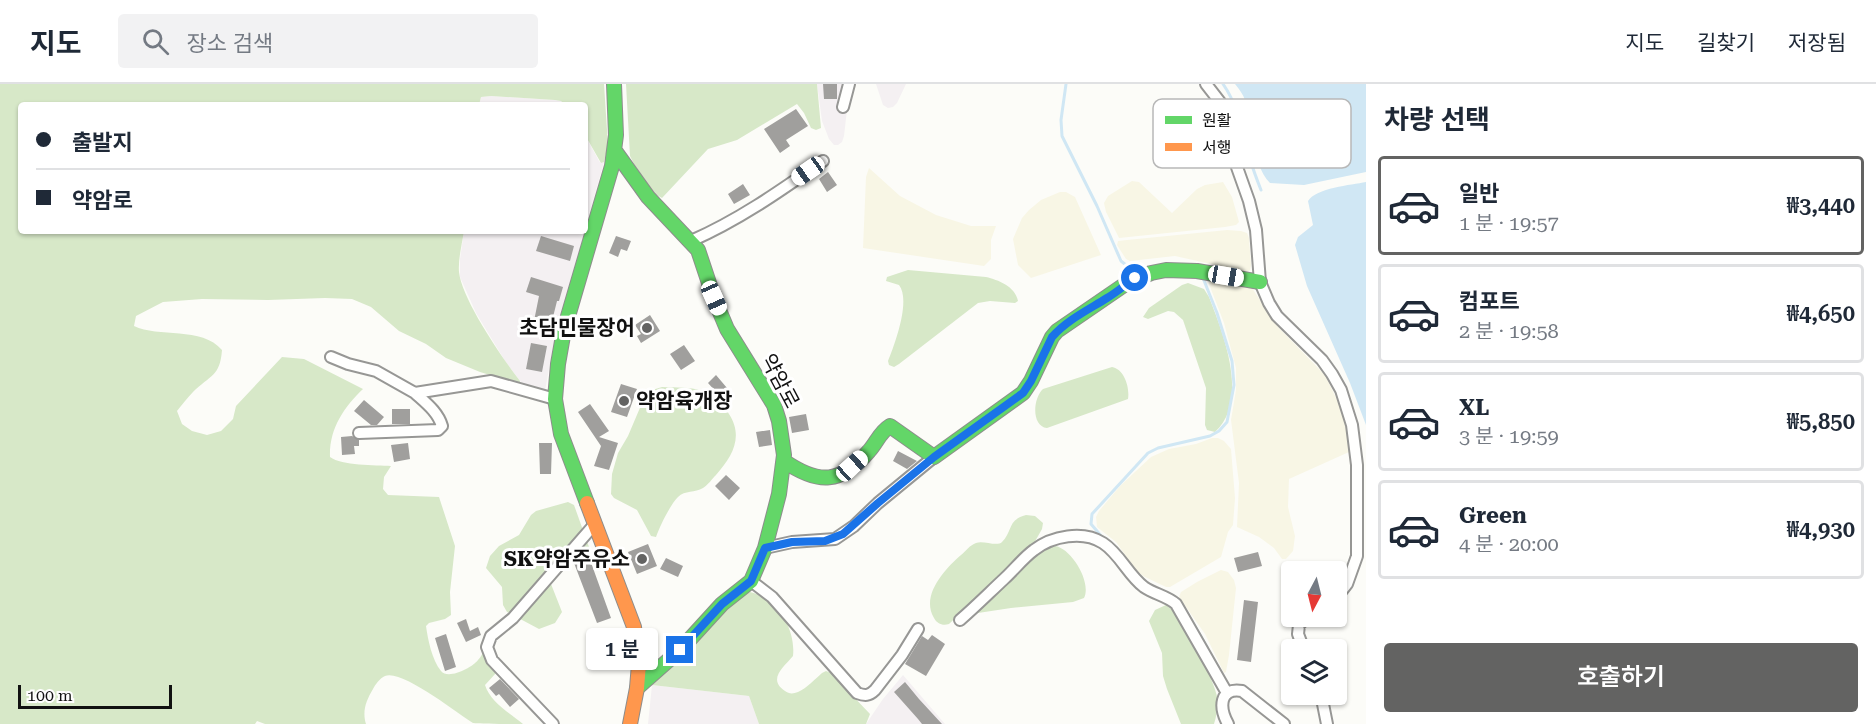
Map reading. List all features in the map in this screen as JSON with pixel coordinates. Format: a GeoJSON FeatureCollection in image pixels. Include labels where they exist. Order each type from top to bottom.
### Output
{"type":"FeatureCollection","features":[{"type":"Feature","properties":{"kind":"street"},"geometry":{"type":"LineString","coordinates":[[614,84],[615,151],[564,330],[555,399],[561,434],[634,627],[639,664],[630,724]]}},
{"type":"Feature","properties":{"kind":"street"},"geometry":{"type":"LineString","coordinates":[[843,107],[849,84]]}},
{"type":"Feature","properties":{"kind":"street"},"geometry":{"type":"LineString","coordinates":[[1206,84],[1218,99]]}},
{"type":"Feature","properties":{"kind":"street","name":"약암로"},"geometry":{"type":"LineString","coordinates":[[615,151],[648,197],[691,241],[701,256],[714,298],[727,329],[774,405],[783,440],[784,461],[779,494],[765,548],[751,581],[722,604],[680,650],[637,688]]}},
{"type":"Feature","properties":{"kind":"street"},"geometry":{"type":"LineString","coordinates":[[691,241],[752,210],[823,161]]}},
{"type":"Feature","properties":{"kind":"street"},"geometry":{"type":"LineString","coordinates":[[1237,168],[1250,201],[1256,230],[1260,282],[1269,303],[1277,316],[1322,360],[1332,374],[1341,390],[1352,425],[1357,465],[1357,556],[1347,584]]}},
{"type":"Feature","properties":{"kind":"street"},"geometry":{"type":"LineString","coordinates":[[765,548],[792,542],[825,541],[843,534],[934,457],[1023,393],[1057,331],[1135,278],[1170,269],[1190,270],[1260,282]]}},
{"type":"Feature","properties":{"kind":"street"},"geometry":{"type":"LineString","coordinates":[[331,357],[376,371],[415,393],[432,409],[442,426],[438,430],[359,433]]}},
{"type":"Feature","properties":{"kind":"street"},"geometry":{"type":"LineString","coordinates":[[415,393],[491,381],[555,399]]}},
{"type":"Feature","properties":{"kind":"street"},"geometry":{"type":"LineString","coordinates":[[784,461],[810,477],[825,480],[836,477],[869,451],[885,428],[890,426],[934,457]]}},
{"type":"Feature","properties":{"kind":"street"},"geometry":{"type":"LineString","coordinates":[[553,724],[492,660],[487,647],[488,640],[513,618],[594,525]]}},
{"type":"Feature","properties":{"kind":"street"},"geometry":{"type":"LineString","coordinates":[[960,621],[1034,550],[1050,541],[1064,537],[1076,535],[1089,537],[1106,545],[1134,579],[1146,589],[1169,598],[1176,604],[1227,693]]}},
{"type":"Feature","properties":{"kind":"street"},"geometry":{"type":"LineString","coordinates":[[751,581],[772,597],[825,659],[857,693],[863,695],[870,695],[875,690],[903,655],[918,629]]}},
{"type":"Feature","properties":{"kind":"street"},"geometry":{"type":"LineString","coordinates":[[1228,724],[1222,702],[1227,693],[1234,690],[1242,691],[1284,724]]}},
{"type":"Feature","properties":{"kind":"street"},"geometry":{"type":"LineString","coordinates":[[1323,705],[1327,724]]}},
{"type":"Feature","properties":{"kind":"shaded area"},"geometry":{"type":"Polygon","coordinates":[[[817,84],[854,84],[848,101],[844,136],[838,145],[834,145],[829,139],[822,121],[817,84]]]}},
{"type":"Feature","properties":{"kind":"shaded area"},"geometry":{"type":"Polygon","coordinates":[[[876,84],[906,84],[897,103],[888,108],[883,105],[876,84]]]}},
{"type":"Feature","properties":{"kind":"shaded area"},"geometry":{"type":"Polygon","coordinates":[[[491,96],[562,102],[480,102],[481,97],[491,96]]]}},
{"type":"Feature","properties":{"kind":"shaded area"},"geometry":{"type":"Polygon","coordinates":[[[588,141],[599,161],[604,162],[588,218],[588,141]]]}},
{"type":"Feature","properties":{"kind":"shaded area"},"geometry":{"type":"Polygon","coordinates":[[[869,168],[900,196],[936,215],[971,226],[996,226],[991,240],[991,259],[984,266],[863,248],[866,177],[869,168]]]}},
{"type":"Feature","properties":{"kind":"shaded area"},"geometry":{"type":"Polygon","coordinates":[[[1132,181],[1139,182],[1172,213],[1197,189],[1223,182],[1232,197],[1239,222],[1236,225],[1225,227],[1119,238],[1104,203],[1108,196],[1132,181]]]}},
{"type":"Feature","properties":{"kind":"shaded area"},"geometry":{"type":"Polygon","coordinates":[[[1060,192],[1066,192],[1075,197],[1101,255],[1031,278],[1018,265],[1013,239],[1022,218],[1029,210],[1041,200],[1060,192]]]}},
{"type":"Feature","properties":{"kind":"shaded area"},"geometry":{"type":"Polygon","coordinates":[[[1227,230],[1247,233],[1251,265],[1247,272],[1175,256],[1130,261],[1126,259],[1117,245],[1118,241],[1227,230]]]}},
{"type":"Feature","properties":{"kind":"shaded area"},"geometry":{"type":"Polygon","coordinates":[[[464,234],[584,234],[557,324],[545,391],[530,388],[520,381],[505,361],[476,313],[460,277],[464,234]]]}},
{"type":"Feature","properties":{"kind":"shaded area"},"geometry":{"type":"Polygon","coordinates":[[[1209,280],[1252,288],[1278,327],[1325,375],[1339,404],[1347,431],[1349,452],[1289,479],[1288,507],[1295,536],[1293,551],[1286,559],[1282,559],[1274,548],[1259,537],[1237,527],[1239,483],[1231,420],[1236,390],[1236,368],[1209,280]]]}},
{"type":"Feature","properties":{"kind":"shaded area"},"geometry":{"type":"Polygon","coordinates":[[[1212,438],[1224,441],[1231,449],[1235,498],[1233,525],[1228,532],[1221,557],[1170,587],[1166,587],[1143,576],[1135,569],[1116,542],[1097,527],[1096,517],[1120,486],[1151,457],[1169,449],[1196,444],[1212,438]]]}},
{"type":"Feature","properties":{"kind":"shaded area"},"geometry":{"type":"Polygon","coordinates":[[[1221,570],[1228,572],[1236,588],[1229,655],[1224,673],[1205,634],[1179,597],[1181,592],[1221,570]]]}},
{"type":"Feature","properties":{"kind":"shaded area"},"geometry":{"type":"Polygon","coordinates":[[[903,675],[945,724],[866,724],[903,675]]]}},
{"type":"Feature","properties":{"kind":"shaded area"},"geometry":{"type":"Polygon","coordinates":[[[652,685],[749,696],[759,724],[648,724],[652,685]]]}},
{"type":"Feature","properties":{"kind":"green space"},"geometry":{"type":"Polygon","coordinates":[[[0,84],[604,84],[608,145],[604,162],[601,163],[588,140],[588,102],[491,96],[481,97],[480,102],[18,102],[18,234],[464,234],[459,272],[467,298],[520,384],[480,372],[446,358],[426,344],[399,331],[371,307],[352,299],[202,299],[163,302],[136,316],[134,326],[203,338],[222,350],[216,371],[193,392],[177,411],[182,424],[192,431],[207,435],[221,431],[233,419],[236,406],[282,357],[304,359],[363,389],[339,419],[332,437],[330,457],[350,464],[391,466],[384,477],[383,489],[388,495],[439,497],[455,546],[450,592],[451,615],[426,626],[433,656],[441,671],[454,674],[475,663],[486,649],[496,673],[485,685],[491,697],[523,724],[473,723],[416,685],[404,679],[385,676],[374,687],[368,698],[364,715],[366,724],[265,724],[257,721],[255,724],[0,724],[0,84]]]}},
{"type":"Feature","properties":{"kind":"green space"},"geometry":{"type":"Polygon","coordinates":[[[626,84],[817,84],[821,128],[816,130],[811,128],[797,104],[737,140],[708,149],[662,198],[655,194],[630,156],[626,84]]]}},
{"type":"Feature","properties":{"kind":"green space"},"geometry":{"type":"Polygon","coordinates":[[[908,270],[991,278],[1010,288],[1018,301],[1015,303],[990,301],[978,303],[894,367],[889,365],[888,361],[901,322],[903,301],[899,285],[886,281],[887,277],[908,270]]]}},
{"type":"Feature","properties":{"kind":"green space"},"geometry":{"type":"Polygon","coordinates":[[[1188,283],[1204,289],[1209,297],[1221,329],[1230,366],[1231,402],[1225,418],[1215,432],[1207,430],[1205,425],[1206,388],[1183,320],[1174,312],[1168,311],[1148,319],[1143,317],[1149,308],[1188,283]]]}},
{"type":"Feature","properties":{"kind":"green space"},"geometry":{"type":"Polygon","coordinates":[[[1112,367],[1120,371],[1125,379],[1128,399],[1047,428],[1038,422],[1035,411],[1037,399],[1043,389],[1112,367]]]}},
{"type":"Feature","properties":{"kind":"green space"},"geometry":{"type":"Polygon","coordinates":[[[662,387],[700,390],[708,393],[729,414],[736,431],[736,439],[727,461],[708,484],[700,490],[681,495],[675,501],[656,537],[651,536],[637,510],[614,498],[611,494],[612,474],[618,453],[649,391],[662,387]]]}},
{"type":"Feature","properties":{"kind":"green space"},"geometry":{"type":"Polygon","coordinates":[[[568,502],[574,505],[589,547],[587,551],[561,569],[553,579],[551,584],[562,612],[555,623],[539,629],[507,612],[503,605],[502,587],[486,568],[490,556],[499,546],[519,535],[531,515],[536,511],[568,502]]]}},
{"type":"Feature","properties":{"kind":"green space"},"geometry":{"type":"Polygon","coordinates":[[[1026,515],[1035,516],[1043,523],[1033,545],[949,624],[942,625],[937,622],[930,600],[932,591],[942,575],[974,544],[1002,542],[1013,523],[1026,515]]]}},
{"type":"Feature","properties":{"kind":"green space"},"geometry":{"type":"Polygon","coordinates":[[[1055,546],[1067,553],[1079,567],[1085,583],[1084,598],[1073,602],[978,613],[976,611],[1024,565],[1045,550],[1055,546]]]}},
{"type":"Feature","properties":{"kind":"green space"},"geometry":{"type":"Polygon","coordinates":[[[750,592],[769,601],[788,625],[793,656],[779,673],[777,682],[780,687],[788,693],[796,693],[822,673],[826,671],[831,673],[870,714],[866,724],[759,724],[749,696],[652,685],[722,608],[750,592]]]}},
{"type":"Feature","properties":{"kind":"green space"},"geometry":{"type":"Polygon","coordinates":[[[1166,605],[1188,633],[1210,675],[1217,696],[1214,724],[1181,724],[1167,689],[1163,676],[1162,653],[1149,621],[1155,610],[1166,605]]]}},
{"type":"Feature","properties":{"kind":"water"},"geometry":{"type":"Polygon","coordinates":[[[1235,84],[1366,84],[1366,172],[1304,185],[1270,183],[1261,168],[1351,168],[1351,99],[1244,99],[1235,84]]]}},
{"type":"Feature","properties":{"kind":"water"},"geometry":{"type":"Polygon","coordinates":[[[1366,182],[1366,425],[1307,286],[1295,245],[1298,237],[1313,225],[1308,201],[1312,197],[1334,188],[1366,182]]]}},
{"type":"Feature","properties":{"kind":"building"},"geometry":{"type":"Polygon","coordinates":[[[823,84],[837,84],[837,99],[824,99],[823,84]]]}},
{"type":"Feature","properties":{"kind":"building"},"geometry":{"type":"Polygon","coordinates":[[[796,109],[808,126],[786,140],[790,146],[780,153],[764,129],[796,109]]]}},
{"type":"Feature","properties":{"kind":"building"},"geometry":{"type":"Polygon","coordinates":[[[828,172],[837,185],[827,192],[819,179],[828,172]]]}},
{"type":"Feature","properties":{"kind":"building"},"geometry":{"type":"Polygon","coordinates":[[[743,184],[750,195],[734,204],[728,194],[743,184]]]}},
{"type":"Feature","properties":{"kind":"building"},"geometry":{"type":"Polygon","coordinates":[[[541,236],[574,246],[570,261],[536,251],[541,236]]]}},
{"type":"Feature","properties":{"kind":"building"},"geometry":{"type":"Polygon","coordinates":[[[616,236],[631,241],[627,251],[621,249],[618,257],[609,253],[616,236]]]}},
{"type":"Feature","properties":{"kind":"building"},"geometry":{"type":"Polygon","coordinates":[[[531,277],[563,287],[551,325],[534,321],[539,296],[526,292],[531,277]]]}},
{"type":"Feature","properties":{"kind":"building","name":"초담민물장어"},"geometry":{"type":"Polygon","coordinates":[[[650,315],[660,331],[641,343],[637,336],[641,334],[635,325],[650,315]]]}},
{"type":"Feature","properties":{"kind":"building"},"geometry":{"type":"Polygon","coordinates":[[[531,343],[547,346],[542,372],[526,369],[531,343]]]}},
{"type":"Feature","properties":{"kind":"building"},"geometry":{"type":"Polygon","coordinates":[[[684,345],[695,361],[681,370],[670,354],[684,345]]]}},
{"type":"Feature","properties":{"kind":"building"},"geometry":{"type":"Polygon","coordinates":[[[716,375],[733,395],[726,403],[708,383],[716,375]]]}},
{"type":"Feature","properties":{"kind":"building","name":"약암육개장"},"geometry":{"type":"Polygon","coordinates":[[[621,384],[637,389],[627,417],[611,412],[621,384]]]}},
{"type":"Feature","properties":{"kind":"building"},"geometry":{"type":"Polygon","coordinates":[[[364,400],[384,417],[377,425],[371,425],[354,411],[364,400]]]}},
{"type":"Feature","properties":{"kind":"building"},"geometry":{"type":"Polygon","coordinates":[[[590,404],[609,431],[599,437],[618,443],[609,470],[594,466],[601,446],[578,412],[590,404]]]}},
{"type":"Feature","properties":{"kind":"building"},"geometry":{"type":"Polygon","coordinates":[[[392,409],[410,409],[410,424],[392,424],[392,409]]]}},
{"type":"Feature","properties":{"kind":"building"},"geometry":{"type":"Polygon","coordinates":[[[806,414],[809,430],[792,433],[789,417],[806,414]]]}},
{"type":"Feature","properties":{"kind":"building"},"geometry":{"type":"Polygon","coordinates":[[[770,430],[772,445],[759,447],[756,432],[770,430]]]}},
{"type":"Feature","properties":{"kind":"building"},"geometry":{"type":"Polygon","coordinates":[[[352,436],[359,440],[359,446],[354,446],[355,454],[342,455],[341,437],[352,436]]]}},
{"type":"Feature","properties":{"kind":"building"},"geometry":{"type":"Polygon","coordinates":[[[408,443],[410,459],[394,462],[391,445],[408,443]]]}},
{"type":"Feature","properties":{"kind":"building"},"geometry":{"type":"Polygon","coordinates":[[[539,443],[552,443],[551,474],[540,474],[539,443]]]}},
{"type":"Feature","properties":{"kind":"building"},"geometry":{"type":"Polygon","coordinates":[[[898,451],[917,461],[907,469],[893,461],[898,451]]]}},
{"type":"Feature","properties":{"kind":"building"},"geometry":{"type":"Polygon","coordinates":[[[726,475],[740,488],[729,500],[715,486],[726,475]]]}},
{"type":"Feature","properties":{"kind":"building","name":"SK약암주유소"},"geometry":{"type":"Polygon","coordinates":[[[648,544],[657,566],[637,574],[628,552],[648,544]]]}},
{"type":"Feature","properties":{"kind":"building"},"geometry":{"type":"Polygon","coordinates":[[[1258,552],[1262,566],[1238,572],[1234,558],[1258,552]]]}},
{"type":"Feature","properties":{"kind":"building"},"geometry":{"type":"Polygon","coordinates":[[[589,557],[611,618],[597,623],[574,563],[589,557]]]}},
{"type":"Feature","properties":{"kind":"building"},"geometry":{"type":"Polygon","coordinates":[[[666,558],[683,566],[678,577],[660,569],[666,558]]]}},
{"type":"Feature","properties":{"kind":"building"},"geometry":{"type":"Polygon","coordinates":[[[1244,600],[1258,602],[1251,662],[1237,660],[1244,600]]]}},
{"type":"Feature","properties":{"kind":"building"},"geometry":{"type":"Polygon","coordinates":[[[466,619],[470,631],[478,627],[481,635],[466,642],[457,623],[466,619]]]}},
{"type":"Feature","properties":{"kind":"building"},"geometry":{"type":"Polygon","coordinates":[[[446,634],[456,667],[445,671],[435,638],[446,634]]]}},
{"type":"Feature","properties":{"kind":"building"},"geometry":{"type":"Polygon","coordinates":[[[932,635],[945,644],[926,676],[905,664],[922,636],[928,640],[932,635]]]}},
{"type":"Feature","properties":{"kind":"building"},"geometry":{"type":"Polygon","coordinates":[[[500,679],[519,699],[510,707],[499,694],[496,696],[489,688],[500,679]]]}},
{"type":"Feature","properties":{"kind":"building"},"geometry":{"type":"Polygon","coordinates":[[[905,682],[942,724],[922,724],[894,692],[905,682]]]}},
{"type":"Feature","properties":{"kind":"waterway"},"geometry":{"type":"LineString","coordinates":[[1066,84],[1061,120],[1062,136],[1121,261],[1131,269],[1144,267]]}},
{"type":"Feature","properties":{"kind":"waterway"},"geometry":{"type":"LineString","coordinates":[[1223,84],[1231,99]]}},
{"type":"Feature","properties":{"kind":"waterway"},"geometry":{"type":"LineString","coordinates":[[1253,168],[1261,190]]}},
{"type":"Feature","properties":{"kind":"waterway"},"geometry":{"type":"LineString","coordinates":[[1102,537],[1091,524],[1092,514],[1148,453],[1158,448],[1210,436],[1219,431],[1227,422],[1234,385],[1232,361],[1203,278]]}},
{"type":"Feature","properties":{"kind":"waterway"},"geometry":{"type":"LineString","coordinates":[[1183,606],[1207,647]]}},
{"type":"Feature","properties":{"kind":"traffic: fast"},"geometry":{"type":"LineString","coordinates":[[587,503],[561,434],[555,399],[564,330],[612,166],[616,135],[614,84]]}},
{"type":"Feature","properties":{"kind":"traffic: fast"},"geometry":{"type":"LineString","coordinates":[[615,151],[648,197],[698,250],[727,329],[774,405],[784,455],[779,494],[765,548],[751,581],[722,604],[680,650],[637,688]]}},
{"type":"Feature","properties":{"kind":"traffic: fast"},"geometry":{"type":"LineString","coordinates":[[784,461],[797,469],[819,477],[839,475],[859,462],[890,426],[934,457],[1023,393],[1057,331],[1127,283],[1151,273],[1166,270],[1197,271],[1260,282]]}},
{"type":"Feature","properties":{"kind":"traffic: slow"},"geometry":{"type":"LineString","coordinates":[[587,503],[634,627],[639,664],[630,724]]}},
{"type":"Feature","properties":{"kind":"place","name":"초담민물장어"},"geometry":{"type":"Point","coordinates":[647,328]}},
{"type":"Feature","properties":{"kind":"place","name":"약암육개장"},"geometry":{"type":"Point","coordinates":[624,401]}},
{"type":"Feature","properties":{"kind":"place","name":"SK약암주유소"},"geometry":{"type":"Point","coordinates":[642,559]}},
{"type":"Feature","properties":{"kind":"route"},"geometry":{"type":"LineString","coordinates":[[680,650],[722,604],[751,581],[765,548],[792,542],[835,539],[854,526],[934,457],[1023,393],[1057,331],[1135,278]]}}]}
